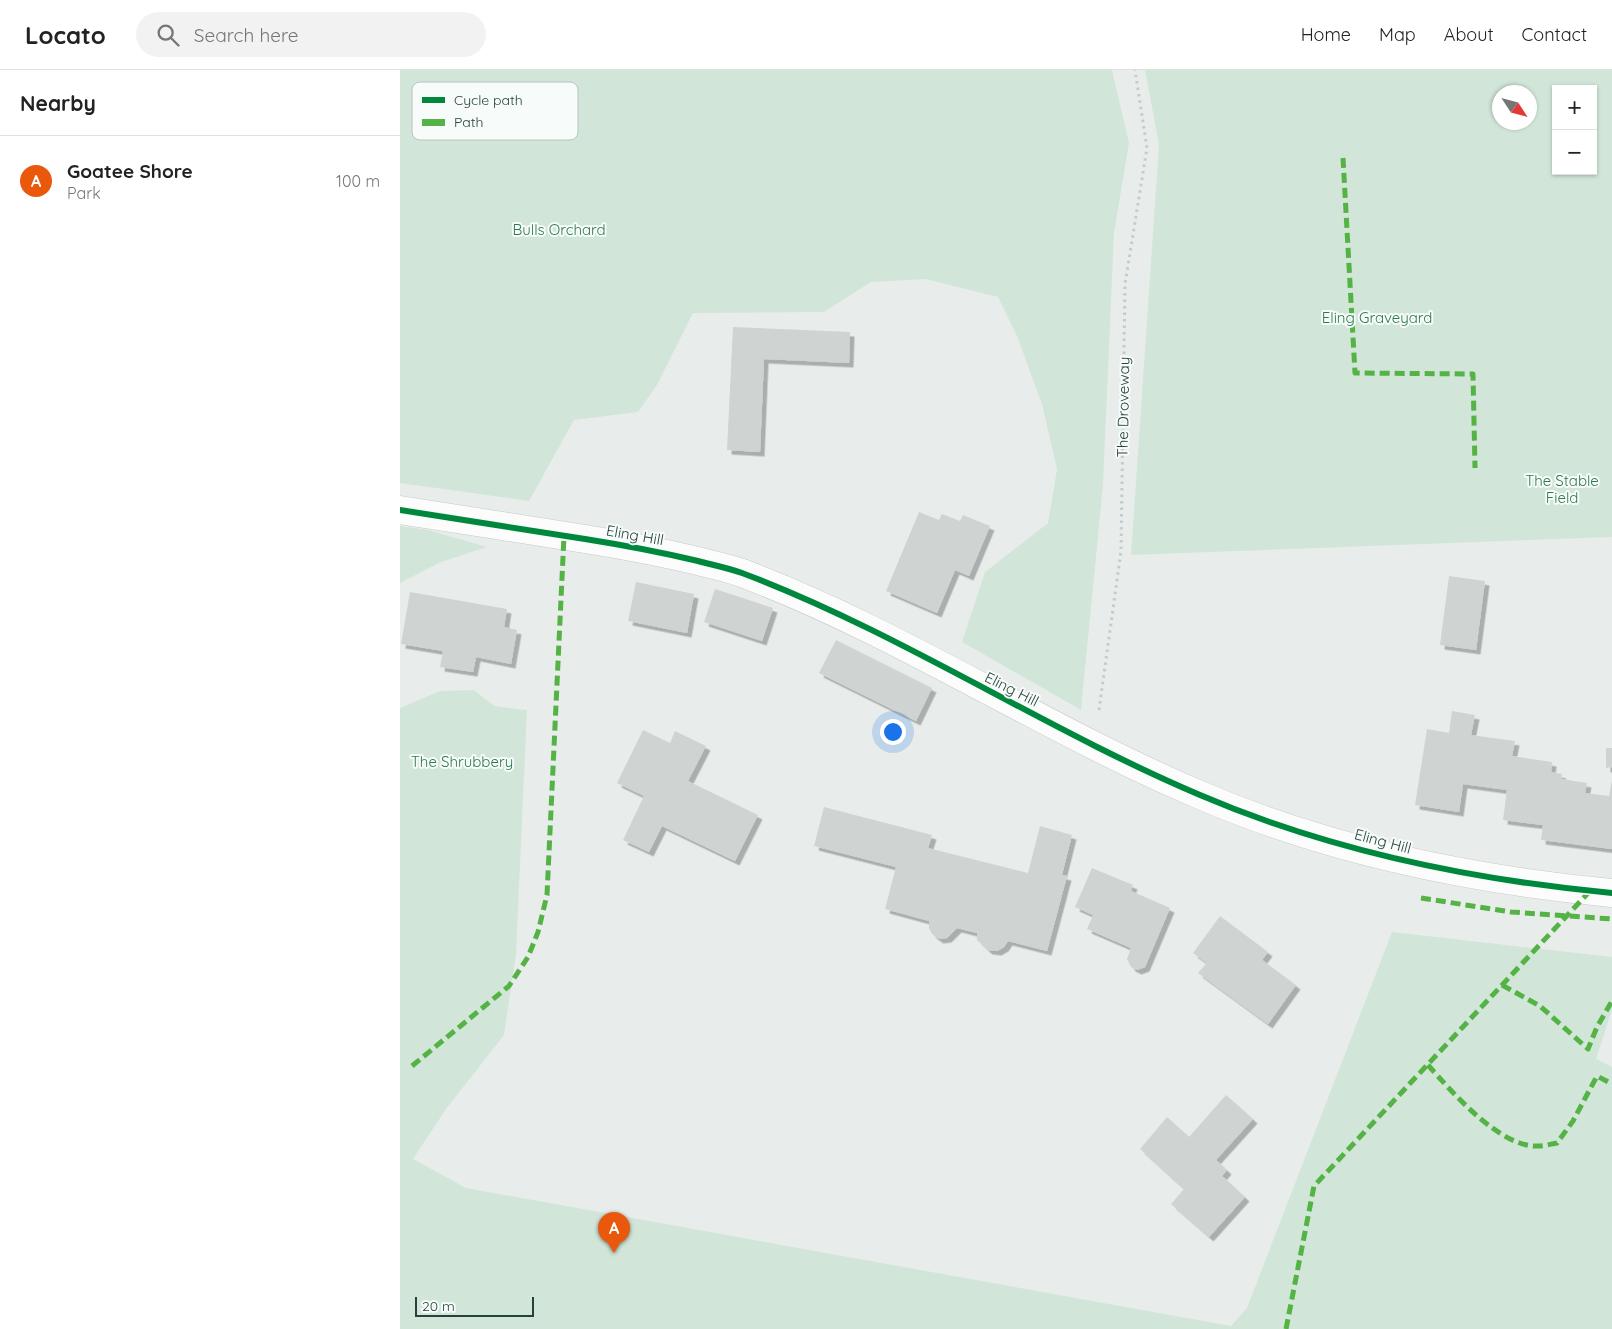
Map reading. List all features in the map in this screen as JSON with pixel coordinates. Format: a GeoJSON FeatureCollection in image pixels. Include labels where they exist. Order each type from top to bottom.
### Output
{"type":"FeatureCollection","features":[{"type":"Feature","properties":{"kind":"street","name":"Eling Hill"},"geometry":{"type":"LineString","coordinates":[[400,510],[648,549],[738,571],[799,596],[891,640],[1094,744],[1199,795],[1273,823],[1430,867],[1497,879],[1612,893]]}},
{"type":"Feature","properties":{"kind":"green space","name":"Bulls Orchard"},"geometry":{"type":"Polygon","coordinates":[[[400,70],[1112,70],[1129,143],[1114,233],[1103,485],[1081,710],[962,642],[985,572],[1048,523],[1057,469],[1042,404],[1017,336],[998,297],[926,279],[871,282],[824,312],[693,313],[657,385],[638,412],[574,420],[529,501],[400,483],[400,70]]]}},
{"type":"Feature","properties":{"kind":"green space","name":"Eling Graveyard"},"geometry":{"type":"Polygon","coordinates":[[[1145,70],[1612,70],[1612,537],[1131,555],[1159,145],[1145,70]]]}},
{"type":"Feature","properties":{"kind":"green space"},"geometry":{"type":"Polygon","coordinates":[[[400,526],[428,530],[487,547],[441,562],[400,583],[400,526]]]}},
{"type":"Feature","properties":{"kind":"green space","name":"The Shrubbery"},"geometry":{"type":"Polygon","coordinates":[[[474,690],[494,706],[527,710],[516,954],[504,1035],[446,1109],[413,1159],[466,1188],[1231,1326],[1247,1308],[1392,932],[1612,957],[1612,1010],[1596,1059],[1612,1067],[1612,1329],[400,1329],[400,708],[440,691],[474,690]]]}},
{"type":"Feature","properties":{"kind":"building"},"geometry":{"type":"Polygon","coordinates":[[[733,327],[850,332],[849,363],[764,359],[760,452],[727,450],[733,327]]]}},
{"type":"Feature","properties":{"kind":"building"},"geometry":{"type":"Polygon","coordinates":[[[919,512],[939,520],[942,514],[960,521],[963,515],[990,526],[969,576],[955,570],[937,613],[886,591],[919,512]]]}},
{"type":"Feature","properties":{"kind":"building"},"geometry":{"type":"Polygon","coordinates":[[[1449,576],[1485,581],[1476,650],[1440,645],[1449,576]]]}},
{"type":"Feature","properties":{"kind":"building"},"geometry":{"type":"Polygon","coordinates":[[[636,582],[694,594],[687,633],[628,621],[636,582]]]}},
{"type":"Feature","properties":{"kind":"building"},"geometry":{"type":"Polygon","coordinates":[[[715,589],[773,608],[762,641],[704,622],[715,589]]]}},
{"type":"Feature","properties":{"kind":"building"},"geometry":{"type":"Polygon","coordinates":[[[410,592],[507,609],[504,627],[517,630],[511,664],[476,657],[473,672],[440,667],[443,651],[401,644],[410,592]]]}},
{"type":"Feature","properties":{"kind":"building"},"geometry":{"type":"Polygon","coordinates":[[[836,640],[932,688],[916,721],[819,673],[836,640]]]}},
{"type":"Feature","properties":{"kind":"building"},"geometry":{"type":"Polygon","coordinates":[[[1452,711],[1475,715],[1471,735],[1515,741],[1512,756],[1552,762],[1551,772],[1562,774],[1561,779],[1587,783],[1585,793],[1609,796],[1612,780],[1612,849],[1541,840],[1543,825],[1503,820],[1507,790],[1463,784],[1459,812],[1415,805],[1427,729],[1449,733],[1452,711]]]}},
{"type":"Feature","properties":{"kind":"building"},"geometry":{"type":"Polygon","coordinates":[[[643,730],[670,743],[675,731],[706,746],[688,781],[758,815],[735,861],[662,826],[649,852],[623,840],[644,796],[617,783],[643,730]]]}},
{"type":"Feature","properties":{"kind":"building"},"geometry":{"type":"Polygon","coordinates":[[[1606,748],[1612,748],[1612,767],[1606,768],[1606,748]]]}},
{"type":"Feature","properties":{"kind":"building"},"geometry":{"type":"Polygon","coordinates":[[[824,807],[932,835],[928,848],[1028,873],[1040,826],[1072,835],[1062,875],[1067,876],[1047,951],[1008,941],[1004,947],[997,951],[988,950],[977,940],[977,933],[957,928],[947,938],[939,939],[932,934],[929,928],[929,921],[885,909],[896,867],[814,846],[824,807]]]}},
{"type":"Feature","properties":{"kind":"building"},"geometry":{"type":"Polygon","coordinates":[[[1092,868],[1133,885],[1131,891],[1170,908],[1145,967],[1137,970],[1131,967],[1127,959],[1131,948],[1087,929],[1093,915],[1075,907],[1092,868]]]}},
{"type":"Feature","properties":{"kind":"building"},"geometry":{"type":"Polygon","coordinates":[[[1220,916],[1268,952],[1262,960],[1296,985],[1268,1024],[1198,973],[1207,963],[1193,953],[1220,916]]]}},
{"type":"Feature","properties":{"kind":"building"},"geometry":{"type":"Polygon","coordinates":[[[1226,1095],[1253,1119],[1216,1160],[1227,1170],[1222,1176],[1245,1197],[1209,1237],[1171,1204],[1184,1189],[1140,1149],[1167,1117],[1189,1137],[1226,1095]]]}},
{"type":"Feature","properties":{"kind":"marked path"},"geometry":{"type":"LineString","coordinates":[[1343,158],[1355,373],[1473,374],[1475,468]]}},
{"type":"Feature","properties":{"kind":"marked path"},"geometry":{"type":"LineString","coordinates":[[412,1066],[509,986],[528,957],[538,932],[547,895],[564,536]]}},
{"type":"Feature","properties":{"kind":"marked path"},"geometry":{"type":"LineString","coordinates":[[1286,1329],[1314,1186],[1590,891]]}},
{"type":"Feature","properties":{"kind":"marked path"},"geometry":{"type":"LineString","coordinates":[[1421,898],[1511,912],[1612,919]]}},
{"type":"Feature","properties":{"kind":"marked path"},"geometry":{"type":"LineString","coordinates":[[1502,985],[1540,1006],[1588,1049],[1597,1027],[1612,1001]]}},
{"type":"Feature","properties":{"kind":"marked path"},"geometry":{"type":"LineString","coordinates":[[1428,1065],[1463,1103],[1493,1128],[1508,1138],[1523,1144],[1538,1146],[1557,1143],[1573,1121],[1597,1076],[1612,1084]]}},
{"type":"Feature","properties":{"kind":"cycle path"},"geometry":{"type":"LineString","coordinates":[[400,510],[627,546],[737,571],[801,597],[859,624],[1142,769],[1249,814],[1299,832],[1402,860],[1507,880],[1612,893]]}},
{"type":"Feature","properties":{"kind":"place","name":"Goatee Shore"},"geometry":{"type":"Point","coordinates":[614,1253]}},
{"type":"Feature","properties":{"kind":"park label","name":"The Stable Field"},"geometry":{"type":"Point","coordinates":[1562,488]}}]}
